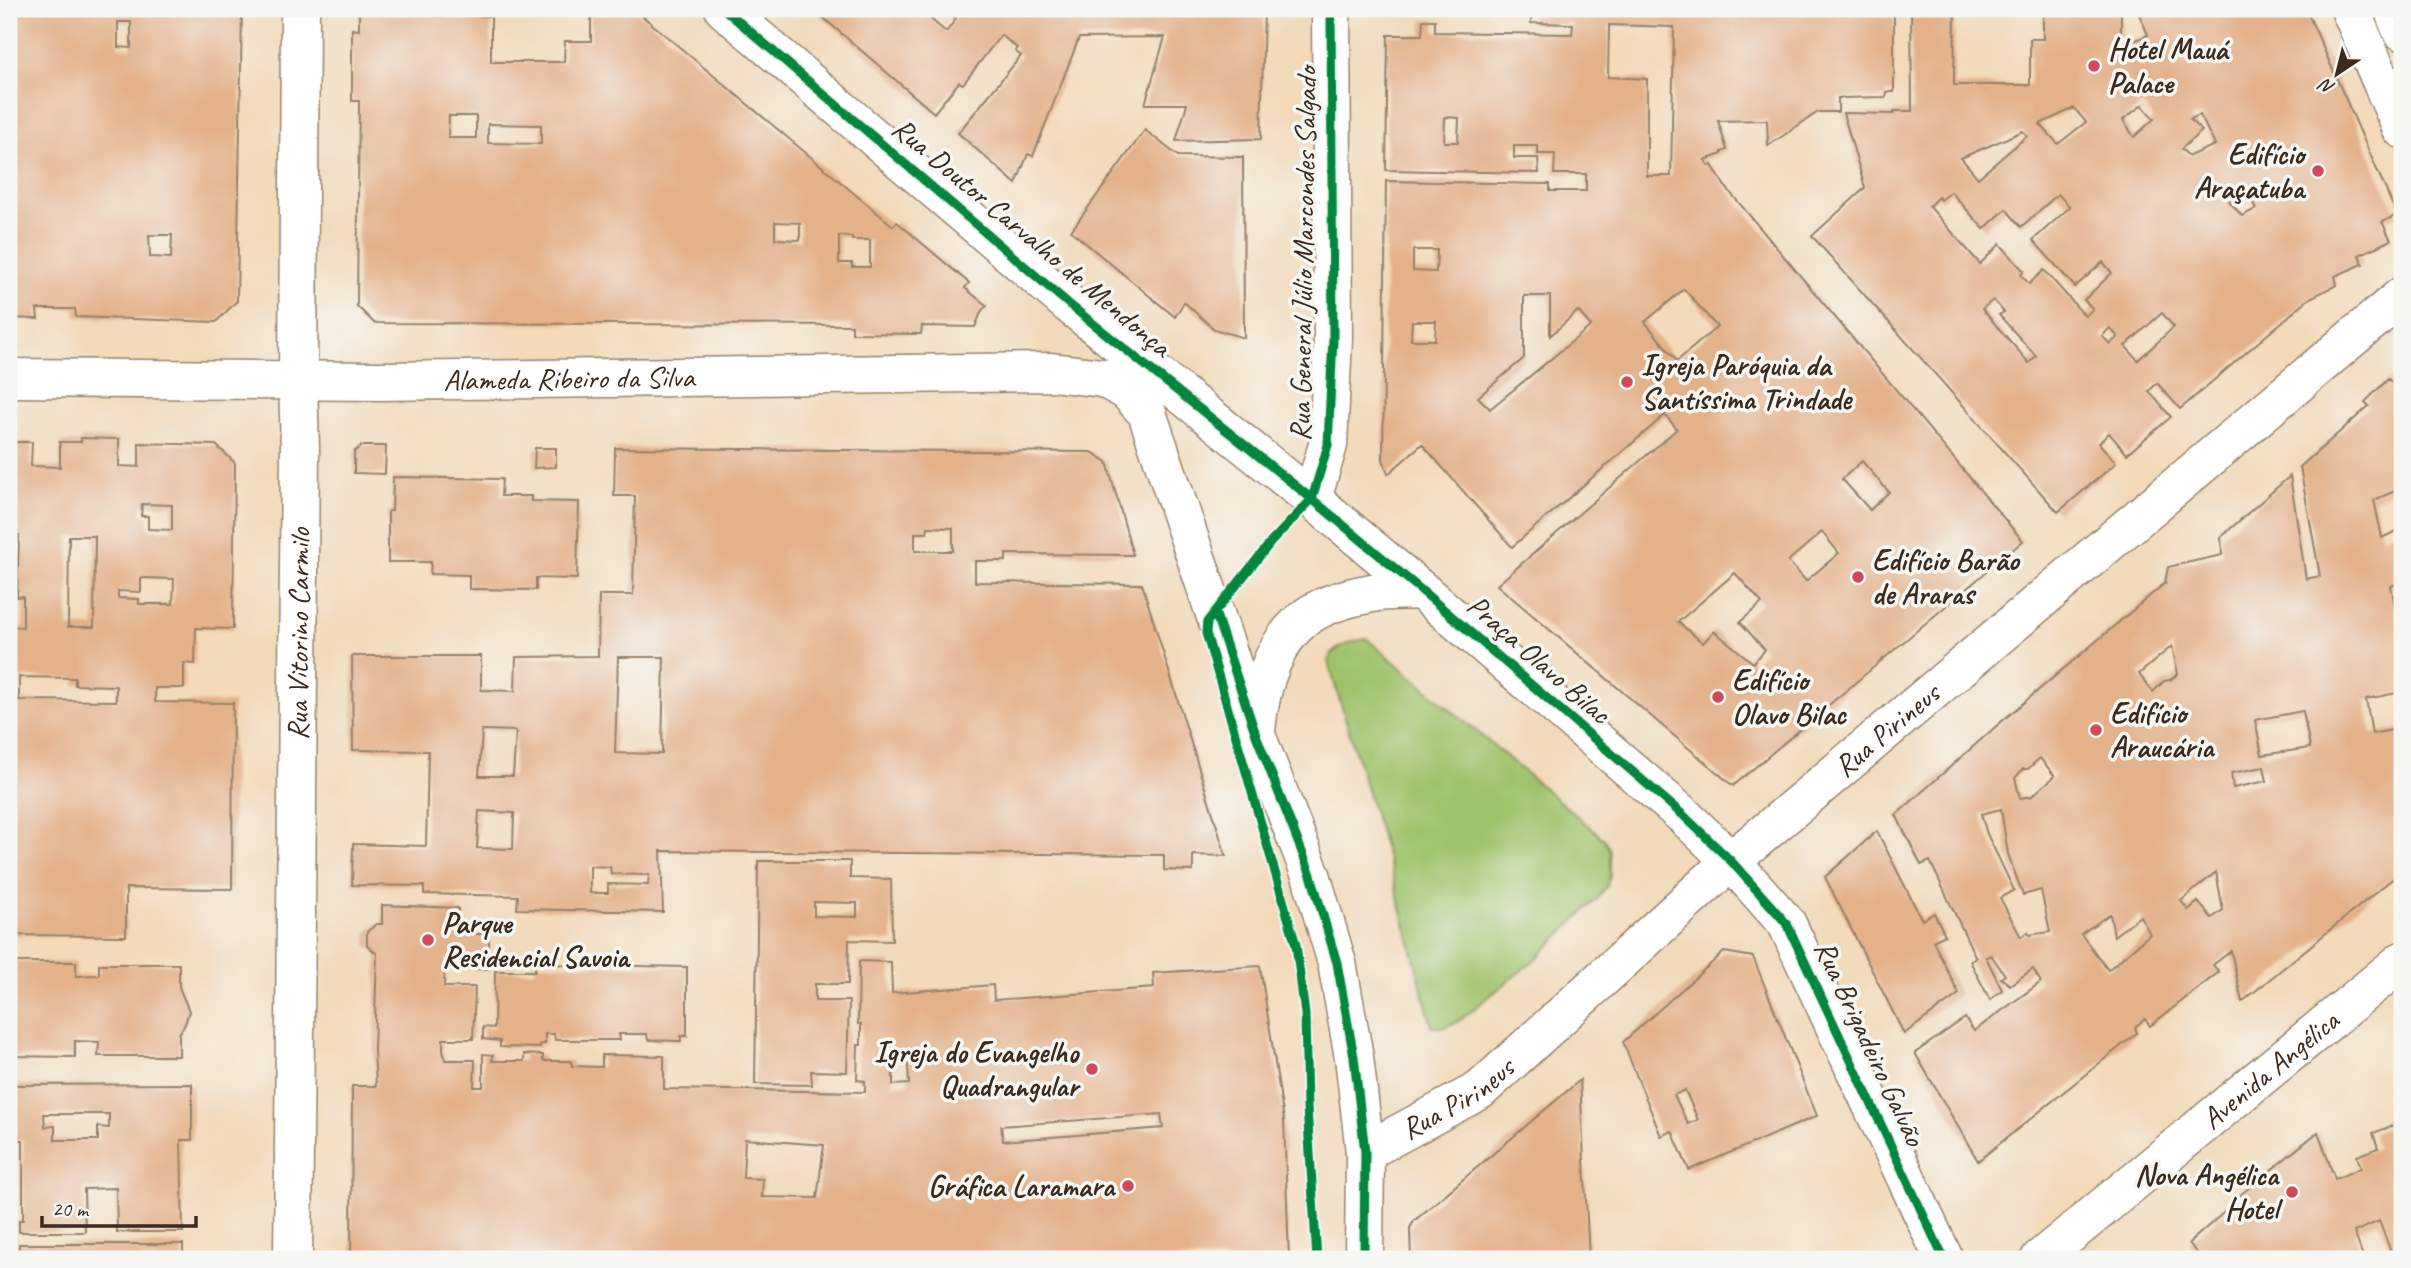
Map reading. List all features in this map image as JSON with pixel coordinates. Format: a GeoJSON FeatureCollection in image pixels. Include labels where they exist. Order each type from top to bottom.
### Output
{"type":"FeatureCollection","features":[{"type":"Feature","properties":{"kind":"main road","name":"Rua Vitorino Carmilo"},"geometry":{"type":"LineString","coordinates":[[293,1259],[300,470],[300,9]]}},
{"type":"Feature","properties":{"kind":"main road","name":"Rua Doutor Carvalho de Mendonça"},"geometry":{"type":"LineString","coordinates":[[724,9],[1070,304],[1312,499]]}},
{"type":"Feature","properties":{"kind":"main road","name":"Rua General Júlio Marcondes Salgado"},"geometry":{"type":"LineString","coordinates":[[1312,499],[1328,445],[1333,338],[1331,9]]}},
{"type":"Feature","properties":{"kind":"main road"},"geometry":{"type":"LineString","coordinates":[[2350,9],[2402,129]]}},
{"type":"Feature","properties":{"kind":"main road"},"geometry":{"type":"LineString","coordinates":[[2393,9],[2402,31]]}},
{"type":"Feature","properties":{"kind":"main road","name":"Rua Pirineus"},"geometry":{"type":"LineString","coordinates":[[1364,1152],[1480,1090],[1731,861],[2402,296]]}},
{"type":"Feature","properties":{"kind":"main road"},"geometry":{"type":"LineString","coordinates":[[1051,372],[1076,359],[1086,345],[1084,331],[1070,304]]}},
{"type":"Feature","properties":{"kind":"main road","name":"Alameda Ribeiro da Silva"},"geometry":{"type":"LineString","coordinates":[[9,378],[298,381],[1051,372],[1103,377],[1127,391],[1147,413],[1256,735]]}},
{"type":"Feature","properties":{"kind":"main road","name":"Praça Olavo Bilac"},"geometry":{"type":"LineString","coordinates":[[1312,499],[1683,815],[1731,861]]}},
{"type":"Feature","properties":{"kind":"main road"},"geometry":{"type":"LineString","coordinates":[[1364,1259],[1364,1152],[1354,1057],[1337,963],[1311,875],[1256,735],[1259,698],[1269,667],[1283,643],[1306,618],[1333,603],[1374,592],[1421,590]]}},
{"type":"Feature","properties":{"kind":"main road","name":"Rua Brigadeiro Galvão"},"geometry":{"type":"LineString","coordinates":[[1731,861],[1787,923],[1944,1259]]}},
{"type":"Feature","properties":{"kind":"main road","name":"Avenida Angélica"},"geometry":{"type":"LineString","coordinates":[[2040,1259],[2402,961]]}},
{"type":"Feature","properties":{"kind":"green space"},"geometry":{"type":"Polygon","coordinates":[[[1367,639],[1604,839],[1610,851],[1610,875],[1607,886],[1598,898],[1538,957],[1459,1021],[1444,1027],[1432,1027],[1392,873],[1328,661],[1339,648],[1367,639]]]}},
{"type":"Feature","properties":{"kind":"building"},"geometry":{"type":"Polygon","coordinates":[[[9,9],[242,9],[237,301],[216,322],[76,317],[75,309],[37,309],[38,319],[9,318],[9,9]],[[118,22],[118,47],[131,48],[131,22],[118,22]],[[149,235],[150,257],[171,258],[172,235],[149,235]]]}},
{"type":"Feature","properties":{"kind":"building"},"geometry":{"type":"Polygon","coordinates":[[[359,9],[433,9],[434,16],[491,16],[491,62],[564,62],[565,41],[591,41],[591,16],[549,15],[545,9],[634,9],[893,226],[897,222],[969,283],[965,288],[987,306],[982,310],[975,327],[922,326],[921,334],[852,333],[852,325],[374,323],[357,306],[359,101],[352,101],[352,29],[359,30],[359,9]],[[449,116],[448,138],[476,138],[476,116],[449,116]],[[488,124],[488,143],[541,144],[541,125],[488,124]],[[775,222],[775,239],[800,240],[800,223],[775,222]],[[839,236],[839,263],[852,263],[852,267],[870,267],[870,240],[852,240],[852,237],[839,236]]]}},
{"type":"Feature","properties":{"kind":"building"},"geometry":{"type":"Polygon","coordinates":[[[813,9],[933,9],[927,16],[946,32],[956,19],[944,9],[1264,9],[1261,139],[1176,141],[1187,104],[1145,104],[1165,37],[1079,38],[1033,156],[1028,154],[1016,184],[958,133],[1021,56],[1015,51],[1017,48],[1001,35],[963,84],[959,82],[934,113],[813,9]]]}},
{"type":"Feature","properties":{"kind":"building"},"geometry":{"type":"Polygon","coordinates":[[[1531,9],[1894,11],[1894,92],[1887,92],[1886,97],[1838,98],[1838,112],[1818,112],[1768,146],[1767,120],[1718,121],[1727,150],[1705,160],[1709,166],[1712,165],[1724,185],[2023,541],[1733,786],[1497,585],[1677,429],[1665,415],[1512,547],[1422,444],[1388,474],[1383,459],[1386,181],[1550,184],[1550,191],[1586,191],[1586,174],[1554,174],[1555,154],[1538,154],[1538,146],[1514,146],[1514,158],[1538,158],[1539,173],[1386,170],[1388,35],[1422,35],[1423,20],[1435,20],[1435,32],[1572,34],[1573,24],[1531,23],[1531,9]],[[1609,25],[1608,77],[1647,79],[1647,176],[1671,176],[1674,27],[1609,25]],[[1445,117],[1444,142],[1458,142],[1459,118],[1445,117]],[[1413,250],[1413,271],[1436,272],[1437,250],[1413,250]],[[1684,289],[1645,322],[1677,361],[1717,327],[1684,289]],[[1524,296],[1524,358],[1478,397],[1490,409],[1591,326],[1578,311],[1550,336],[1550,296],[1524,296]],[[1412,321],[1411,340],[1435,340],[1436,321],[1412,321]],[[1862,461],[1842,479],[1870,510],[1889,492],[1862,461]],[[1822,532],[1788,561],[1806,581],[1839,553],[1822,532]],[[1735,573],[1678,622],[1703,643],[1714,631],[1753,663],[1765,650],[1740,622],[1762,603],[1735,573]]]}},
{"type":"Feature","properties":{"kind":"building"},"geometry":{"type":"Polygon","coordinates":[[[1911,9],[1955,9],[1954,85],[2030,85],[2030,39],[2043,39],[2043,9],[2121,9],[2121,44],[2124,45],[2148,35],[2137,9],[2306,9],[2397,215],[2382,222],[2391,240],[2359,255],[2363,264],[2335,276],[2337,285],[2310,298],[2180,409],[2157,383],[2149,391],[2171,417],[2127,454],[2109,433],[2099,443],[2116,463],[2058,512],[1812,236],[1865,188],[1843,113],[1894,114],[1894,111],[1912,111],[1911,9]],[[2142,105],[2123,120],[2134,137],[2154,119],[2142,105]],[[2074,108],[2040,124],[2058,144],[2086,122],[2074,108]],[[2200,115],[2190,119],[2202,131],[2181,149],[2189,156],[2215,145],[2200,115]],[[2023,131],[1961,158],[1978,178],[2027,136],[2023,131]],[[1951,192],[1941,200],[1938,197],[1929,206],[1980,264],[2000,244],[2024,271],[2021,275],[2029,284],[2044,270],[2085,316],[2093,309],[2084,300],[2112,273],[2103,262],[2075,287],[2033,240],[2070,207],[2058,194],[2021,227],[2006,209],[1984,229],[1951,192]],[[2248,192],[2229,201],[2242,216],[2256,209],[2248,192]],[[1993,300],[1982,309],[2029,363],[2036,356],[1999,315],[2004,312],[1993,300]],[[2162,313],[2125,346],[2138,360],[2174,327],[2162,313]],[[2110,328],[2102,336],[2110,344],[2118,337],[2110,328]]]}},
{"type":"Feature","properties":{"kind":"building"},"geometry":{"type":"Polygon","coordinates":[[[1145,130],[1178,156],[1243,157],[1244,338],[1214,329],[1184,302],[1175,317],[1071,231],[1145,130]]]}},
{"type":"Feature","properties":{"kind":"building"},"geometry":{"type":"Polygon","coordinates":[[[2388,379],[2397,386],[2402,382],[2402,488],[2374,500],[2382,538],[2402,528],[2402,582],[2391,586],[2402,643],[2402,692],[2366,699],[2372,734],[2402,728],[2402,829],[2394,836],[2402,846],[2402,871],[2242,1002],[2231,951],[2213,965],[2219,972],[2150,1026],[2145,1019],[2135,1027],[2137,1033],[1978,1161],[1915,1053],[1965,1018],[1974,1031],[2041,982],[2033,969],[2010,985],[2001,978],[2005,975],[1991,955],[1986,957],[2002,990],[1990,1000],[1970,961],[1976,958],[1930,861],[1921,865],[1896,815],[2165,583],[2168,567],[2222,555],[2221,537],[2290,476],[2306,579],[2320,576],[2300,467],[2369,406],[2365,402],[2388,379]],[[2172,646],[2139,674],[2153,692],[2164,681],[2178,674],[2172,646]],[[2303,711],[2255,720],[2262,755],[2310,748],[2303,711]],[[2040,758],[2028,769],[2023,769],[2015,778],[2020,798],[2032,796],[2055,776],[2040,758]],[[2264,767],[2231,773],[2233,788],[2267,781],[2264,767]],[[2001,809],[1981,814],[1987,834],[2014,890],[2000,898],[2021,937],[2028,932],[2029,935],[2050,932],[2041,890],[2023,895],[2008,854],[2001,809]],[[2216,872],[2181,901],[2188,910],[2198,902],[2212,918],[2223,910],[2216,872]],[[2110,914],[2081,934],[2108,970],[2150,934],[2140,916],[2114,936],[2110,914]]]}},
{"type":"Feature","properties":{"kind":"building"},"geometry":{"type":"Polygon","coordinates":[[[81,438],[119,439],[119,466],[139,467],[139,443],[216,445],[235,463],[233,629],[196,628],[195,664],[184,663],[184,688],[155,688],[155,702],[233,703],[232,889],[126,888],[126,936],[9,935],[9,626],[23,627],[23,596],[17,597],[19,535],[9,535],[9,442],[32,442],[31,466],[60,467],[60,442],[81,442],[81,438]],[[142,504],[141,516],[148,516],[148,529],[172,530],[172,505],[142,504]],[[69,536],[68,627],[94,627],[95,536],[69,536]],[[141,578],[141,592],[118,591],[118,598],[139,599],[139,604],[173,604],[174,579],[141,578]],[[19,677],[19,700],[116,701],[116,686],[75,685],[75,678],[19,677]]]}},
{"type":"Feature","properties":{"kind":"building"},"geometry":{"type":"Polygon","coordinates":[[[361,446],[386,446],[385,474],[354,473],[354,452],[361,446]]]}},
{"type":"Feature","properties":{"kind":"building"},"geometry":{"type":"Polygon","coordinates":[[[535,448],[556,448],[556,467],[534,468],[535,448]]]}},
{"type":"Feature","properties":{"kind":"building"},"geometry":{"type":"Polygon","coordinates":[[[615,448],[1092,452],[1107,462],[1133,555],[1006,554],[1006,561],[975,561],[975,582],[1142,584],[1226,856],[1193,855],[1193,871],[1164,870],[1164,855],[661,851],[663,912],[517,909],[518,896],[424,894],[424,886],[352,885],[353,844],[426,846],[428,751],[353,750],[352,656],[481,656],[481,690],[515,691],[516,657],[598,656],[599,595],[633,595],[635,496],[614,496],[615,448]],[[928,527],[927,533],[915,533],[915,551],[953,551],[953,528],[928,527]],[[618,657],[615,753],[662,754],[664,657],[618,657]],[[482,730],[479,776],[513,776],[516,731],[482,730]],[[479,811],[477,848],[513,849],[514,813],[479,811]],[[590,866],[590,893],[608,893],[608,884],[648,885],[649,875],[611,874],[610,867],[590,866]]]}},
{"type":"Feature","properties":{"kind":"building"},"geometry":{"type":"Polygon","coordinates":[[[393,477],[502,479],[501,496],[531,496],[531,501],[579,502],[577,579],[536,578],[536,590],[469,589],[469,575],[430,574],[431,562],[388,562],[388,511],[392,511],[393,477]]]}},
{"type":"Feature","properties":{"kind":"building"},"geometry":{"type":"Polygon","coordinates":[[[1877,831],[1922,920],[1934,913],[1945,935],[1933,941],[1959,994],[1904,1034],[1825,877],[1877,831]]]}},
{"type":"Feature","properties":{"kind":"building"},"geometry":{"type":"Polygon","coordinates":[[[758,861],[850,861],[850,878],[891,879],[892,941],[849,940],[848,984],[815,984],[815,1001],[849,1001],[847,1072],[811,1071],[812,1085],[755,1084],[758,861]],[[814,902],[814,916],[857,917],[857,903],[814,902]]]}},
{"type":"Feature","properties":{"kind":"building"},"geometry":{"type":"Polygon","coordinates":[[[382,905],[458,908],[458,934],[489,934],[489,969],[459,969],[459,958],[445,959],[444,987],[475,987],[473,1039],[443,1039],[445,1060],[475,1060],[474,1087],[483,1087],[483,1054],[493,1055],[492,1061],[524,1061],[524,1054],[543,1055],[543,1061],[571,1061],[572,1066],[602,1067],[602,1055],[664,1056],[664,1089],[865,1092],[865,1081],[857,1080],[858,1045],[861,1045],[861,1024],[858,1024],[859,961],[891,962],[892,993],[993,985],[994,1000],[1154,988],[1153,973],[1260,966],[1284,1120],[1289,1259],[351,1259],[352,1086],[376,1086],[374,1050],[377,954],[367,945],[367,932],[376,924],[382,924],[382,905]],[[907,1052],[893,1053],[893,1085],[909,1084],[907,1052]],[[1161,1114],[1001,1126],[1003,1141],[1163,1128],[1161,1114]],[[745,1139],[743,1178],[763,1179],[762,1197],[817,1198],[824,1145],[745,1139]]]}},
{"type":"Feature","properties":{"kind":"building"},"geometry":{"type":"Polygon","coordinates":[[[1724,952],[1753,957],[1817,1116],[1689,1170],[1672,1131],[1661,1136],[1623,1042],[1724,952]],[[1685,1090],[1674,1095],[1688,1124],[1698,1120],[1685,1090]]]}},
{"type":"Feature","properties":{"kind":"building"},"geometry":{"type":"Polygon","coordinates":[[[9,962],[76,962],[76,976],[99,975],[99,964],[179,964],[179,987],[189,1011],[179,1034],[179,1056],[98,1056],[99,1042],[75,1041],[75,1057],[9,1056],[9,962]]]}},
{"type":"Feature","properties":{"kind":"building","name":"Parque Residencial Savoia"},"geometry":{"type":"Polygon","coordinates":[[[535,964],[687,967],[687,1036],[681,1036],[681,1041],[648,1040],[647,1034],[619,1034],[620,1040],[555,1040],[554,1034],[545,1034],[545,1044],[540,1044],[540,1048],[500,1047],[500,1041],[483,1039],[483,1027],[494,1028],[495,971],[535,971],[535,964]]]}},
{"type":"Feature","properties":{"kind":"building"},"geometry":{"type":"Polygon","coordinates":[[[1580,1080],[1589,1259],[1411,1259],[1410,1228],[1414,1221],[1580,1080]]]}},
{"type":"Feature","properties":{"kind":"building"},"geometry":{"type":"Polygon","coordinates":[[[192,1084],[192,1140],[181,1140],[183,1232],[117,1232],[116,1188],[84,1189],[85,1232],[19,1232],[19,1220],[23,1220],[23,1140],[9,1140],[9,1085],[192,1084]],[[44,1114],[45,1127],[55,1126],[55,1140],[98,1140],[98,1127],[109,1128],[109,1114],[44,1114]]]}},
{"type":"Feature","properties":{"kind":"building","name":"Nova Angélica Hotel"},"geometry":{"type":"Polygon","coordinates":[[[2402,1116],[2402,1259],[2394,1259],[2379,1221],[2354,1232],[2364,1259],[2201,1259],[2189,1243],[2230,1207],[2229,1204],[2318,1132],[2335,1179],[2361,1168],[2357,1156],[2378,1148],[2373,1133],[2398,1124],[2396,1118],[2402,1116]]]}},
{"type":"Feature","properties":{"kind":"building"},"geometry":{"type":"Polygon","coordinates":[[[19,1244],[183,1244],[183,1259],[19,1259],[19,1244]]]}},
{"type":"Feature","properties":{"kind":"cycle path"},"geometry":{"type":"LineString","coordinates":[[724,9],[1070,305],[1421,590],[1683,815],[1731,861],[1787,924],[1944,1259]]}},
{"type":"Feature","properties":{"kind":"cycle path"},"geometry":{"type":"LineString","coordinates":[[1317,1259],[1307,1108],[1305,1014],[1296,945],[1206,633],[1207,622],[1271,542],[1312,499],[1328,445],[1333,338],[1331,9]]}},
{"type":"Feature","properties":{"kind":"cycle path"},"geometry":{"type":"LineString","coordinates":[[1215,612],[1256,735],[1311,875],[1337,963],[1354,1057],[1365,1152],[1364,1259]]}},
{"type":"Feature","properties":{"kind":"place","name":"Hotel Mauá Palace"},"geometry":{"type":"Point","coordinates":[2094,66]}},
{"type":"Feature","properties":{"kind":"place","name":"Edifício Araçatuba"},"geometry":{"type":"Point","coordinates":[2318,171]}},
{"type":"Feature","properties":{"kind":"place","name":"Igreja Paróquia da Santíssima Trindade"},"geometry":{"type":"Point","coordinates":[1627,382]}},
{"type":"Feature","properties":{"kind":"place","name":"Edifício Barão de Araras"},"geometry":{"type":"Point","coordinates":[1858,577]}},
{"type":"Feature","properties":{"kind":"place","name":"Edifício Olavo Bilac"},"geometry":{"type":"Point","coordinates":[1718,697]}},
{"type":"Feature","properties":{"kind":"place","name":"Edifício Araucária"},"geometry":{"type":"Point","coordinates":[2096,730]}},
{"type":"Feature","properties":{"kind":"place","name":"Parque Residencial Savoia"},"geometry":{"type":"Point","coordinates":[428,940]}},
{"type":"Feature","properties":{"kind":"place","name":"Igreja do Evangelho Quadrangular"},"geometry":{"type":"Point","coordinates":[1092,1069]}},
{"type":"Feature","properties":{"kind":"place","name":"Gráfica Laramara"},"geometry":{"type":"Point","coordinates":[1128,1186]}},
{"type":"Feature","properties":{"kind":"place","name":"Nova Angélica Hotel"},"geometry":{"type":"Point","coordinates":[2292,1192]}}]}
